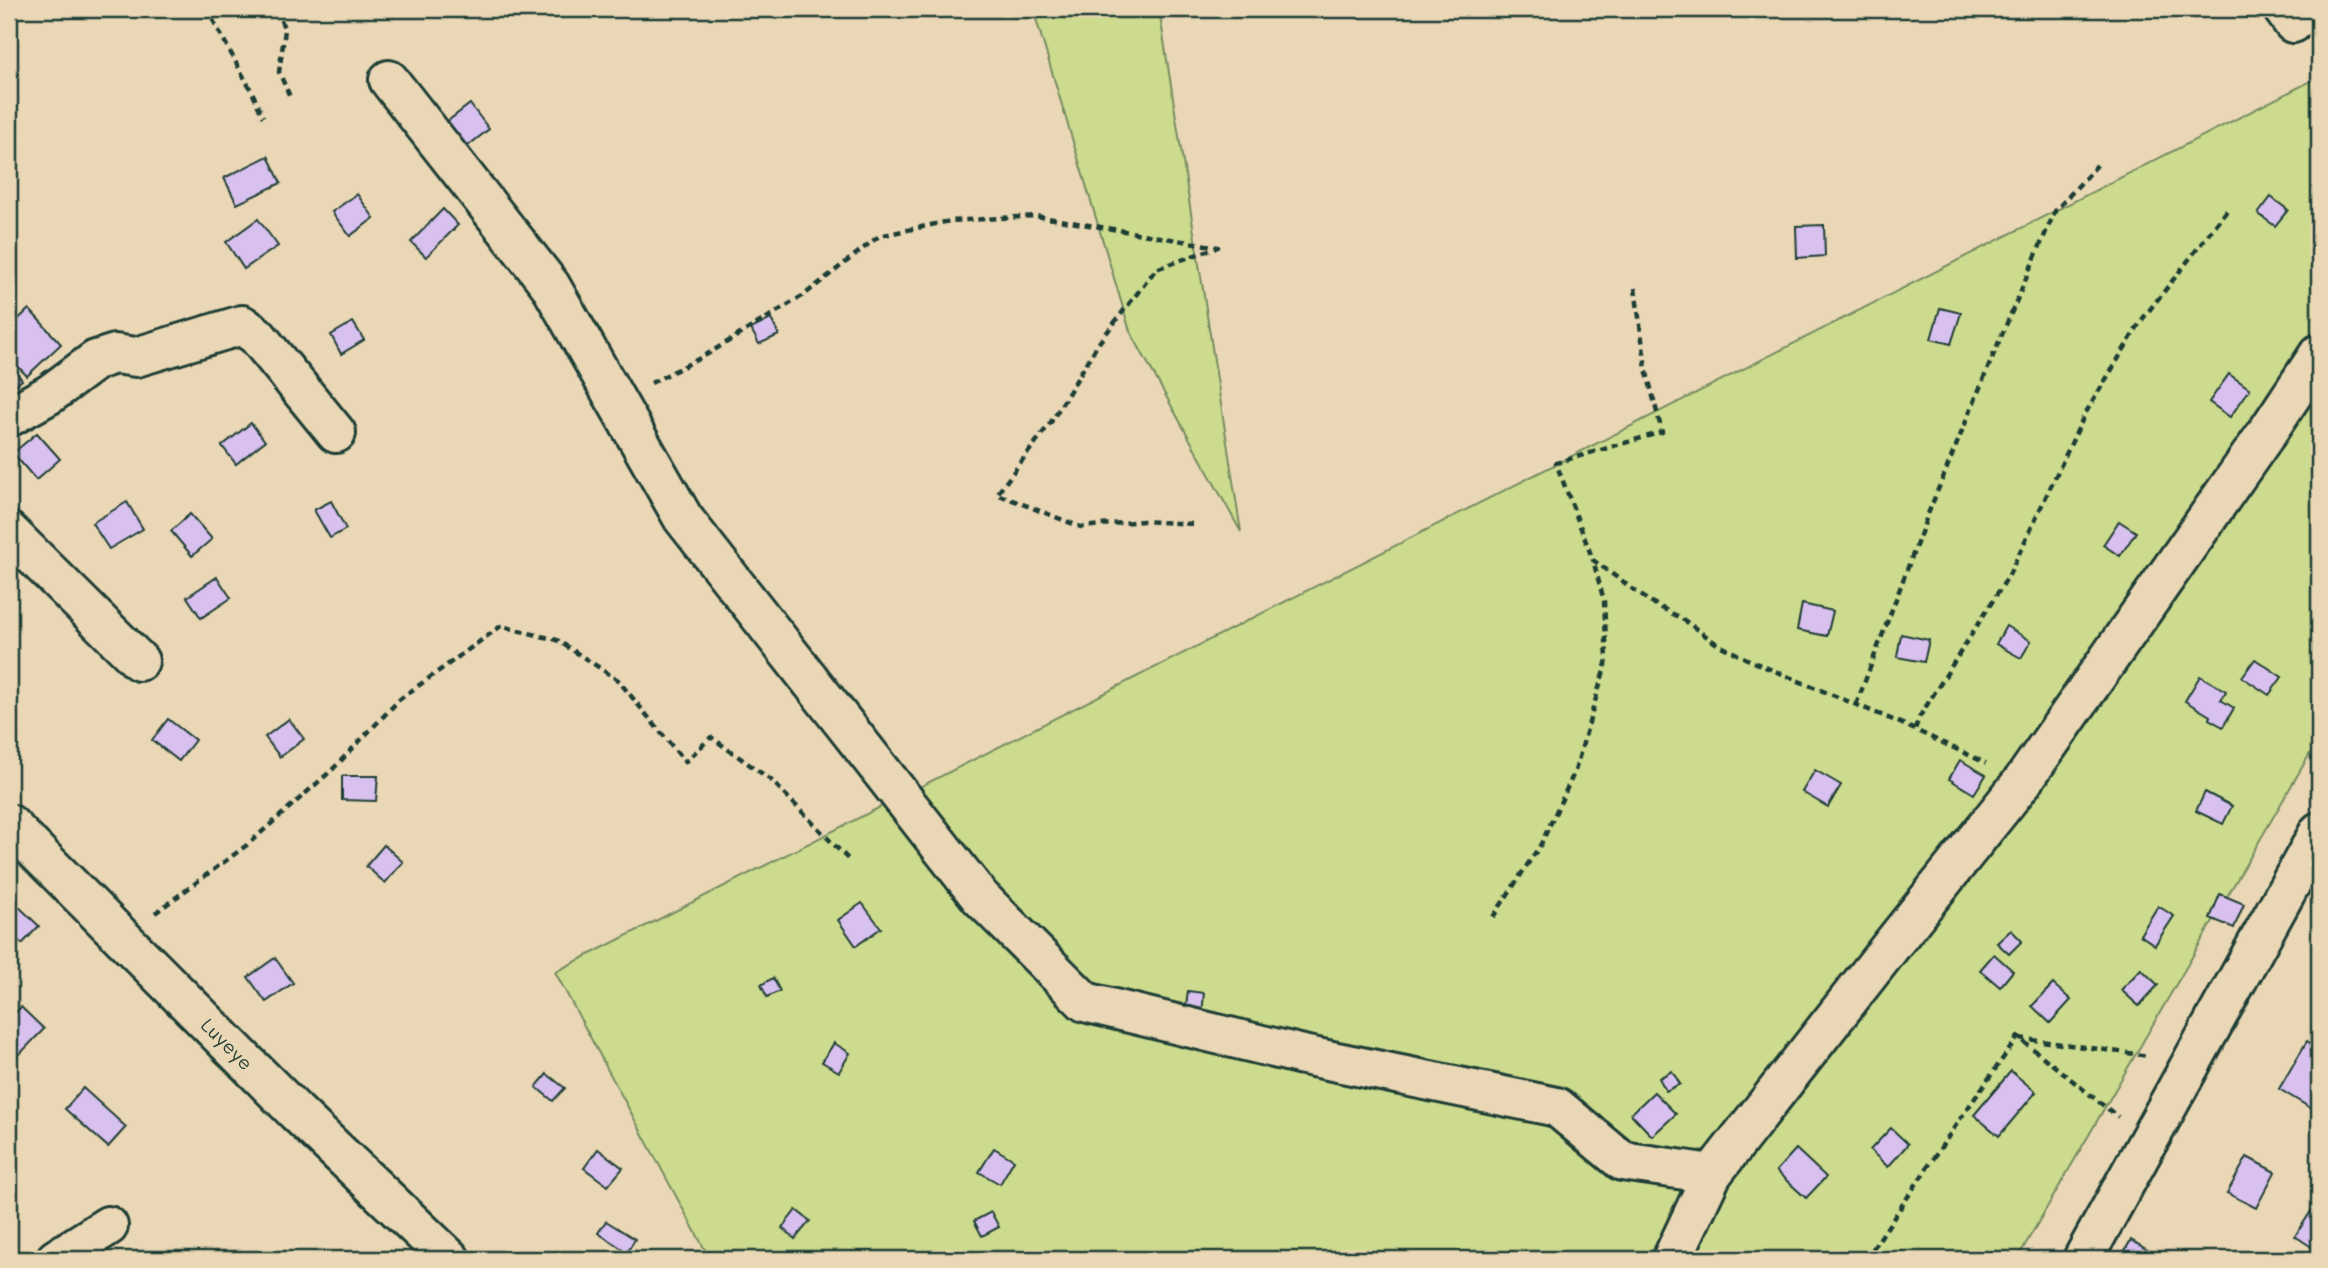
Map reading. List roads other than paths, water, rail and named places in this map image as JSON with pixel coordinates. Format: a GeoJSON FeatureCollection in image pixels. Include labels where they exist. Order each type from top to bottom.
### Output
{"type":"FeatureCollection","features":[{"type":"Feature","properties":{"kind":"street"},"geometry":{"type":"LineString","coordinates":[[389,80],[550,285],[683,518],[980,897],[1085,1002],[1303,1055],[1557,1108],[1622,1161],[1712,1174]]}},
{"type":"Feature","properties":{"kind":"street"},"geometry":{"type":"LineString","coordinates":[[9,417],[50,394],[96,360],[115,354],[136,357],[242,325],[257,335],[336,433]]}},
{"type":"Feature","properties":{"kind":"street"},"geometry":{"type":"LineString","coordinates":[[1672,1259],[1712,1174],[2023,781],[2319,355]]}},
{"type":"Feature","properties":{"kind":"street"},"geometry":{"type":"LineString","coordinates":[[9,532],[139,661]]}},
{"type":"Feature","properties":{"kind":"street","name":"Luyeye"},"geometry":{"type":"LineString","coordinates":[[9,824],[296,1112],[447,1258]]}},
{"type":"Feature","properties":{"kind":"street"},"geometry":{"type":"LineString","coordinates":[[2083,1259],[2319,832]]}},
{"type":"Feature","properties":{"kind":"street"},"geometry":{"type":"LineString","coordinates":[[56,1259],[108,1226]]}}]}
